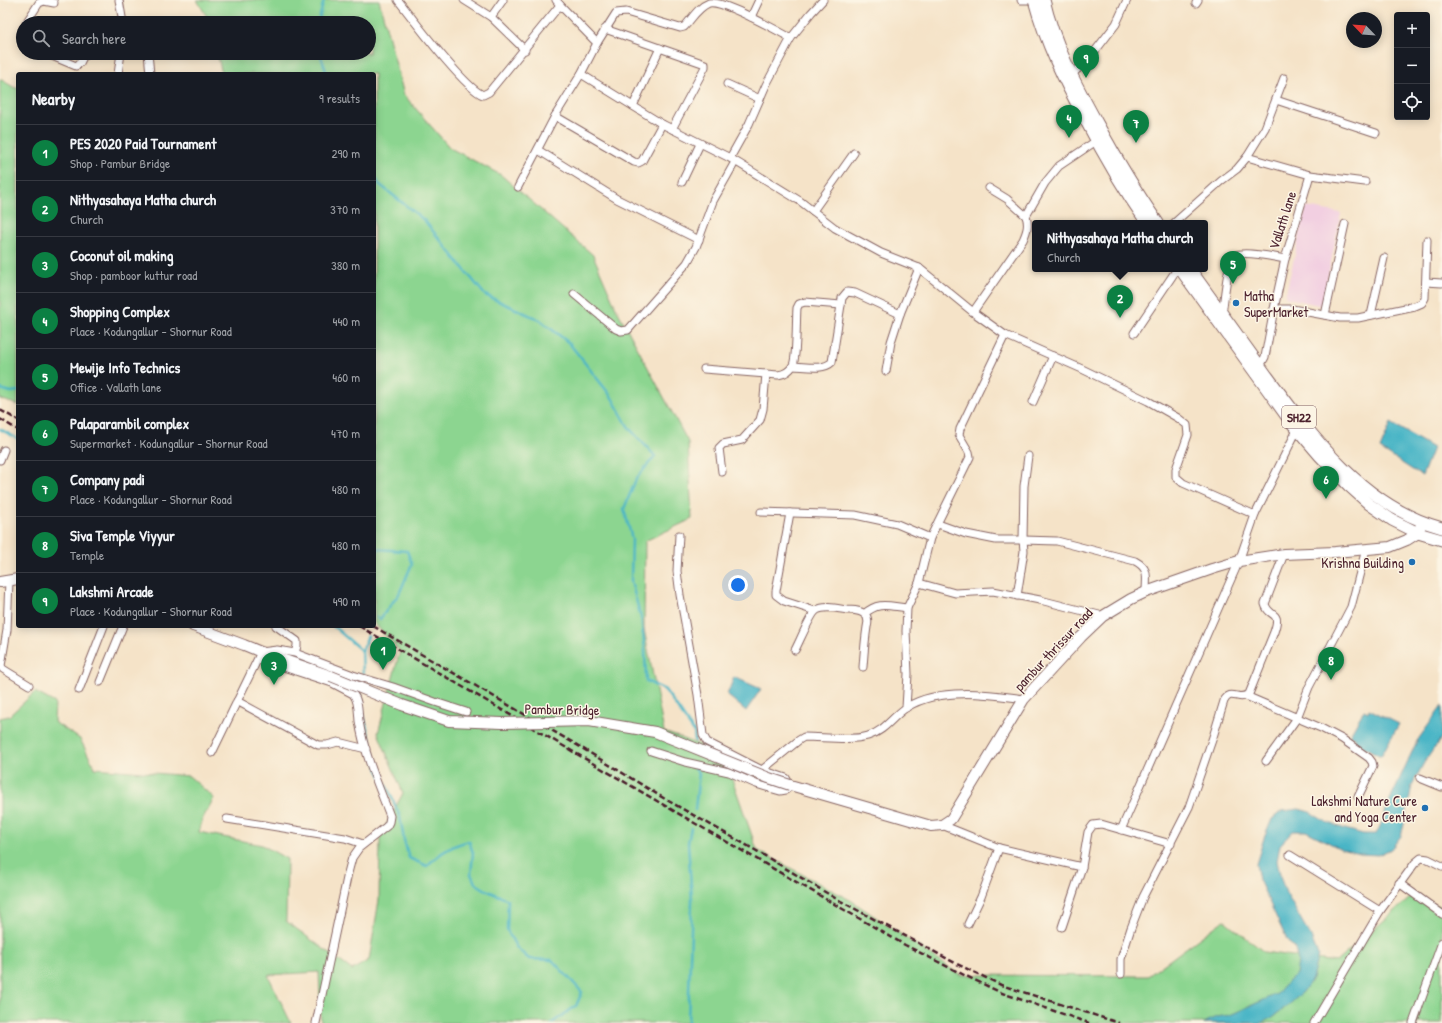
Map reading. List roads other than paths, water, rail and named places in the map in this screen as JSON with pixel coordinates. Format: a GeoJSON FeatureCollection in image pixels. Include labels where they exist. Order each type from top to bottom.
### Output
{"type":"FeatureCollection","features":[{"type":"Feature","properties":{"kind":"main road"},"geometry":{"type":"LineString","coordinates":[[1034,0],[1051,52],[1084,100],[1117,161],[1156,220]]}},
{"type":"Feature","properties":{"kind":"main road"},"geometry":{"type":"LineString","coordinates":[[1044,0],[1049,20],[1061,51],[1068,78],[1096,141],[1145,220]]}},
{"type":"Feature","properties":{"kind":"main road","name":"SH22"},"geometry":{"type":"LineString","coordinates":[[1180,272],[1297,430],[1320,456],[1369,504],[1392,520],[1418,533],[1442,540]]}},
{"type":"Feature","properties":{"kind":"main road","name":"SH22"},"geometry":{"type":"LineString","coordinates":[[1192,272],[1260,366],[1309,429],[1334,458],[1356,480],[1395,509],[1422,522],[1442,528]]}},
{"type":"Feature","properties":{"kind":"main road"},"geometry":{"type":"LineString","coordinates":[[1418,533],[1422,522]]}},
{"type":"Feature","properties":{"kind":"main road","name":"pambur thrissur road"},"geometry":{"type":"LineString","coordinates":[[942,825],[951,819],[1024,700],[1080,638],[1103,616],[1146,592],[1239,561],[1284,554],[1390,547],[1407,540],[1418,533]]}},
{"type":"Feature","properties":{"kind":"main road","name":"Pambur Bridge"},"geometry":{"type":"LineString","coordinates":[[198,628],[244,645],[260,656],[331,676],[402,705],[449,721],[502,723],[589,721],[655,732],[790,785]]}},
{"type":"Feature","properties":{"kind":"main road"},"geometry":{"type":"LineString","coordinates":[[790,785],[932,826],[942,825]]}},
{"type":"Feature","properties":{"kind":"street"},"geometry":{"type":"LineString","coordinates":[[119,0],[122,16]]}},
{"type":"Feature","properties":{"kind":"street"},"geometry":{"type":"LineString","coordinates":[[398,0],[455,70],[475,91],[483,95],[489,92],[524,50],[558,2],[597,43]]}},
{"type":"Feature","properties":{"kind":"street"},"geometry":{"type":"LineString","coordinates":[[464,0],[491,17],[524,50]]}},
{"type":"Feature","properties":{"kind":"street"},"geometry":{"type":"LineString","coordinates":[[491,17],[503,0]]}},
{"type":"Feature","properties":{"kind":"street"},"geometry":{"type":"LineString","coordinates":[[751,17],[758,0]]}},
{"type":"Feature","properties":{"kind":"street"},"geometry":{"type":"LineString","coordinates":[[574,294],[620,331],[628,330],[687,263],[699,240],[713,201],[750,124],[760,99],[791,38],[823,0]]}},
{"type":"Feature","properties":{"kind":"street"},"geometry":{"type":"LineString","coordinates":[[1021,0],[1028,0]]}},
{"type":"Feature","properties":{"kind":"street"},"geometry":{"type":"LineString","coordinates":[[1068,78],[1089,59],[1116,24],[1127,0]]}},
{"type":"Feature","properties":{"kind":"street"},"geometry":{"type":"LineString","coordinates":[[31,16],[39,3],[44,1],[54,3]]}},
{"type":"Feature","properties":{"kind":"street"},"geometry":{"type":"LineString","coordinates":[[518,187],[555,116],[581,74],[612,17],[616,13],[620,11],[626,12],[680,28],[684,27],[704,6],[713,3],[734,9],[791,38]]}},
{"type":"Feature","properties":{"kind":"street"},"geometry":{"type":"LineString","coordinates":[[605,29],[703,63],[705,66],[672,129]]}},
{"type":"Feature","properties":{"kind":"street"},"geometry":{"type":"LineString","coordinates":[[633,106],[660,48]]}},
{"type":"Feature","properties":{"kind":"street"},"geometry":{"type":"LineString","coordinates":[[62,60],[76,66],[82,60]]}},
{"type":"Feature","properties":{"kind":"street"},"geometry":{"type":"LineString","coordinates":[[118,72],[120,60]]}},
{"type":"Feature","properties":{"kind":"street"},"geometry":{"type":"LineString","coordinates":[[149,60],[150,72]]}},
{"type":"Feature","properties":{"kind":"street"},"geometry":{"type":"LineString","coordinates":[[581,74],[662,124],[733,160],[800,201],[835,228],[881,253],[919,268],[973,312],[1005,335],[1148,401],[1178,418],[1187,425],[1188,435],[1176,469],[1176,476],[1183,483],[1255,515]]}},
{"type":"Feature","properties":{"kind":"street"},"geometry":{"type":"LineString","coordinates":[[1177,220],[1221,181],[1237,169],[1247,157],[1265,128],[1284,78]]}},
{"type":"Feature","properties":{"kind":"street"},"geometry":{"type":"LineString","coordinates":[[727,84],[760,99]]}},
{"type":"Feature","properties":{"kind":"street"},"geometry":{"type":"LineString","coordinates":[[1276,100],[1376,133]]}},
{"type":"Feature","properties":{"kind":"street"},"geometry":{"type":"LineString","coordinates":[[555,116],[638,163],[642,161],[662,124]]}},
{"type":"Feature","properties":{"kind":"street"},"geometry":{"type":"LineString","coordinates":[[1026,216],[1045,183],[1059,166],[1096,141]]}},
{"type":"Feature","properties":{"kind":"street"},"geometry":{"type":"LineString","coordinates":[[682,182],[700,144]]}},
{"type":"Feature","properties":{"kind":"street"},"geometry":{"type":"LineString","coordinates":[[538,150],[617,199],[699,240]]}},
{"type":"Feature","properties":{"kind":"street"},"geometry":{"type":"LineString","coordinates":[[813,211],[854,153]]}},
{"type":"Feature","properties":{"kind":"street"},"geometry":{"type":"LineString","coordinates":[[1247,157],[1310,175],[1365,182]]}},
{"type":"Feature","properties":{"kind":"street","name":"Vallath lane"},"geometry":{"type":"LineString","coordinates":[[1222,314],[1228,276],[1234,255],[1261,255],[1285,259],[1310,175]]}},
{"type":"Feature","properties":{"kind":"street"},"geometry":{"type":"LineString","coordinates":[[973,312],[1023,240],[1028,224],[1026,216],[1007,199],[989,188]]}},
{"type":"Feature","properties":{"kind":"street"},"geometry":{"type":"LineString","coordinates":[[1325,315],[1345,224]]}},
{"type":"Feature","properties":{"kind":"street"},"geometry":{"type":"LineString","coordinates":[[1274,309],[1292,309],[1340,318],[1358,318],[1415,306],[1422,303],[1425,298],[1427,240]]}},
{"type":"Feature","properties":{"kind":"street"},"geometry":{"type":"LineString","coordinates":[[1371,315],[1384,258]]}},
{"type":"Feature","properties":{"kind":"street"},"geometry":{"type":"LineString","coordinates":[[1260,366],[1265,357],[1285,259]]}},
{"type":"Feature","properties":{"kind":"street"},"geometry":{"type":"LineString","coordinates":[[886,371],[891,342],[900,314],[919,268]]}},
{"type":"Feature","properties":{"kind":"street"},"geometry":{"type":"LineString","coordinates":[[1134,333],[1176,272]]}},
{"type":"Feature","properties":{"kind":"street"},"geometry":{"type":"LineString","coordinates":[[1426,282],[1442,283]]}},
{"type":"Feature","properties":{"kind":"street"},"geometry":{"type":"LineString","coordinates":[[792,366],[823,367],[832,362],[841,305],[845,294],[850,292],[900,314]]}},
{"type":"Feature","properties":{"kind":"street"},"geometry":{"type":"LineString","coordinates":[[704,369],[778,375],[784,374],[794,362],[797,308],[799,304],[805,302],[841,305]]}},
{"type":"Feature","properties":{"kind":"street"},"geometry":{"type":"LineString","coordinates":[[906,708],[908,674],[906,631],[907,608],[919,582],[930,538],[970,457],[969,452],[958,436],[960,430],[1005,335]]}},
{"type":"Feature","properties":{"kind":"street"},"geometry":{"type":"LineString","coordinates":[[1033,402],[1053,356]]}},
{"type":"Feature","properties":{"kind":"street"},"geometry":{"type":"LineString","coordinates":[[722,472],[719,448],[723,444],[742,440],[760,420],[763,408],[766,374]]}},
{"type":"Feature","properties":{"kind":"street"},"geometry":{"type":"LineString","coordinates":[[1121,830],[1239,561],[1255,515],[1297,430]]}},
{"type":"Feature","properties":{"kind":"street"},"geometry":{"type":"LineString","coordinates":[[0,460],[4,450]]}},
{"type":"Feature","properties":{"kind":"street"},"geometry":{"type":"LineString","coordinates":[[1017,596],[1024,551],[1024,486],[1028,456]]}},
{"type":"Feature","properties":{"kind":"street"},"geometry":{"type":"LineString","coordinates":[[761,512],[855,515],[897,524],[930,538]]}},
{"type":"Feature","properties":{"kind":"street"},"geometry":{"type":"LineString","coordinates":[[790,513],[776,595],[784,601],[815,611]]}},
{"type":"Feature","properties":{"kind":"street"},"geometry":{"type":"LineString","coordinates":[[938,524],[966,534],[996,540],[1056,541],[1135,561],[1142,564],[1145,568],[1146,592]]}},
{"type":"Feature","properties":{"kind":"street"},"geometry":{"type":"LineString","coordinates":[[651,751],[685,762],[729,772],[756,784],[780,791],[786,790],[790,785],[786,778],[762,770],[707,742],[703,735],[698,695],[683,616],[677,571],[679,536]]}},
{"type":"Feature","properties":{"kind":"street"},"geometry":{"type":"LineString","coordinates":[[1266,761],[1297,718],[1309,687],[1351,607],[1366,549]]}},
{"type":"Feature","properties":{"kind":"street"},"geometry":{"type":"LineString","coordinates":[[1246,696],[1252,688],[1277,623],[1277,618],[1275,615],[1264,604],[1284,554]]}},
{"type":"Feature","properties":{"kind":"street"},"geometry":{"type":"LineString","coordinates":[[9,581],[7,630],[2,666],[4,669],[29,685]]}},
{"type":"Feature","properties":{"kind":"street"},"geometry":{"type":"LineString","coordinates":[[919,582],[956,593],[993,592],[1017,596],[1103,616]]}},
{"type":"Feature","properties":{"kind":"street"},"geometry":{"type":"LineString","coordinates":[[864,614],[878,605],[907,608]]}},
{"type":"Feature","properties":{"kind":"street"},"geometry":{"type":"LineString","coordinates":[[795,650],[815,611],[818,609],[828,608],[857,611],[864,614],[868,623],[863,667]]}},
{"type":"Feature","properties":{"kind":"street"},"geometry":{"type":"LineString","coordinates":[[79,690],[103,628]]}},
{"type":"Feature","properties":{"kind":"street"},"geometry":{"type":"LineString","coordinates":[[100,682],[122,628]]}},
{"type":"Feature","properties":{"kind":"street"},"geometry":{"type":"LineString","coordinates":[[279,628],[297,642],[295,653]]}},
{"type":"Feature","properties":{"kind":"street"},"geometry":{"type":"LineString","coordinates":[[212,753],[260,656],[277,650],[295,653],[353,675],[466,712]]}},
{"type":"Feature","properties":{"kind":"street"},"geometry":{"type":"LineString","coordinates":[[260,656],[332,683],[354,694],[357,701],[359,722],[366,749],[390,818],[387,826],[363,844],[352,858],[316,1023]]}},
{"type":"Feature","properties":{"kind":"street"},"geometry":{"type":"LineString","coordinates":[[762,770],[804,737],[858,738],[867,736],[879,732],[906,708],[922,699],[956,694],[995,695],[1024,700]]}},
{"type":"Feature","properties":{"kind":"street"},"geometry":{"type":"LineString","coordinates":[[1121,974],[1121,959],[1131,928],[1143,897],[1189,807],[1226,696],[1246,696],[1321,728],[1342,739],[1369,758],[1373,766],[1358,797]]}},
{"type":"Feature","properties":{"kind":"street"},"geometry":{"type":"LineString","coordinates":[[237,701],[318,745],[327,745],[338,742],[366,749]]}},
{"type":"Feature","properties":{"kind":"street"},"geometry":{"type":"LineString","coordinates":[[1420,778],[1442,787]]}},
{"type":"Feature","properties":{"kind":"street"},"geometry":{"type":"LineString","coordinates":[[227,819],[345,838],[363,844]]}},
{"type":"Feature","properties":{"kind":"street"},"geometry":{"type":"LineString","coordinates":[[1062,927],[1082,867],[1088,832],[1093,825],[1101,824],[1171,844]]}},
{"type":"Feature","properties":{"kind":"street"},"geometry":{"type":"LineString","coordinates":[[942,825],[999,848],[1082,867]]}},
{"type":"Feature","properties":{"kind":"street"},"geometry":{"type":"LineString","coordinates":[[968,924],[981,898],[999,848]]}},
{"type":"Feature","properties":{"kind":"street"},"geometry":{"type":"LineString","coordinates":[[1290,855],[1380,911]]}},
{"type":"Feature","properties":{"kind":"street"},"geometry":{"type":"LineString","coordinates":[[1314,1023],[1380,911],[1399,882],[1415,862],[1421,858],[1428,859],[1442,866]]}},
{"type":"Feature","properties":{"kind":"street"},"geometry":{"type":"LineString","coordinates":[[1399,882],[1442,914]]}},
{"type":"Feature","properties":{"kind":"street"},"geometry":{"type":"LineString","coordinates":[[1413,1023],[1442,942]]}},
{"type":"Feature","properties":{"kind":"water"},"geometry":{"type":"Polygon","coordinates":[[[1391,423],[1433,448],[1422,476],[1380,449],[1391,423]]]}},
{"type":"Feature","properties":{"kind":"water"},"geometry":{"type":"Polygon","coordinates":[[[734,677],[761,689],[746,711],[727,695],[734,677]]]}},
{"type":"Feature","properties":{"kind":"water"},"geometry":{"type":"Polygon","coordinates":[[[1442,706],[1442,737],[1424,763],[1412,785],[1401,836],[1391,849],[1378,855],[1360,854],[1341,849],[1306,831],[1293,831],[1280,845],[1277,861],[1281,879],[1286,893],[1311,937],[1318,955],[1312,979],[1303,992],[1270,1019],[1261,1023],[1204,1023],[1216,1017],[1230,1015],[1277,994],[1296,974],[1298,961],[1295,949],[1287,940],[1259,880],[1256,864],[1272,819],[1282,811],[1299,809],[1310,812],[1326,822],[1345,829],[1363,834],[1376,834],[1383,820],[1387,806],[1417,741],[1442,706]]]}},
{"type":"Feature","properties":{"kind":"water"},"geometry":{"type":"Polygon","coordinates":[[[1369,709],[1399,724],[1381,756],[1354,742],[1356,738],[1349,736],[1364,710],[1368,712],[1369,709]]]}},
{"type":"Feature","properties":{"kind":"waterway"},"geometry":{"type":"LineString","coordinates":[[320,16],[324,0]]}},
{"type":"Feature","properties":{"kind":"waterway"},"geometry":{"type":"LineString","coordinates":[[322,60],[326,72]]}},
{"type":"Feature","properties":{"kind":"waterway"},"geometry":{"type":"LineString","coordinates":[[376,179],[379,184],[424,220],[485,295],[540,320],[569,343],[611,396],[629,428],[655,456],[636,479],[624,509],[632,539],[631,581],[641,618],[645,650],[646,681],[665,690],[694,732],[695,741]]}},
{"type":"Feature","properties":{"kind":"waterway"},"geometry":{"type":"LineString","coordinates":[[0,389],[11,392],[16,391]]}},
{"type":"Feature","properties":{"kind":"waterway"},"geometry":{"type":"LineString","coordinates":[[0,429],[16,438]]}},
{"type":"Feature","properties":{"kind":"waterway"},"geometry":{"type":"LineString","coordinates":[[376,549],[407,551],[412,564],[399,594],[380,619],[377,617]]}},
{"type":"Feature","properties":{"kind":"waterway"},"geometry":{"type":"LineString","coordinates":[[335,628],[362,651]]}},
{"type":"Feature","properties":{"kind":"waterway"},"geometry":{"type":"LineString","coordinates":[[363,674],[362,651],[368,636]]}},
{"type":"Feature","properties":{"kind":"waterway"},"geometry":{"type":"LineString","coordinates":[[361,694],[362,709],[378,770],[400,817],[409,858],[427,866],[446,850],[469,841],[473,853],[471,874],[475,883],[508,900],[507,930],[516,947],[529,959],[552,960],[582,992],[576,1006],[552,1023]]}},
{"type":"Feature","properties":{"kind":"waterway"},"geometry":{"type":"LineString","coordinates":[[694,766],[699,773],[695,810]]}},
{"type":"Feature","properties":{"kind":"waterway"},"geometry":{"type":"LineString","coordinates":[[688,1023],[692,900],[688,843],[691,828]]}},
{"type":"Feature","properties":{"kind":"railway"},"geometry":{"type":"LineString","coordinates":[[0,410],[16,419]]}},
{"type":"Feature","properties":{"kind":"railway"},"geometry":{"type":"LineString","coordinates":[[0,419],[16,429]]}},
{"type":"Feature","properties":{"kind":"railway"},"geometry":{"type":"LineString","coordinates":[[362,628],[905,945],[1002,993],[1089,1023]]}},
{"type":"Feature","properties":{"kind":"railway"},"geometry":{"type":"LineString","coordinates":[[376,628],[835,898],[957,964],[1001,985],[1119,1023]]}},
{"type":"Feature","properties":{"kind":"place","name":"Lakshmi Arcade"},"geometry":{"type":"Point","coordinates":[1086,78]}},
{"type":"Feature","properties":{"kind":"place","name":"Shopping Complex"},"geometry":{"type":"Point","coordinates":[1069,138]}},
{"type":"Feature","properties":{"kind":"place","name":"Company padi"},"geometry":{"type":"Point","coordinates":[1136,143]}},
{"type":"Feature","properties":{"kind":"place","name":"Mewije Info Technics"},"geometry":{"type":"Point","coordinates":[1233,284]}},
{"type":"Feature","properties":{"kind":"place","name":"Matha SuperMarket"},"geometry":{"type":"Point","coordinates":[1236,303]}},
{"type":"Feature","properties":{"kind":"place","name":"Nithyasahaya Matha church"},"geometry":{"type":"Point","coordinates":[1120,318]}},
{"type":"Feature","properties":{"kind":"place","name":"Palaparambil complex"},"geometry":{"type":"Point","coordinates":[1326,499]}},
{"type":"Feature","properties":{"kind":"place","name":"Krishna Building"},"geometry":{"type":"Point","coordinates":[1412,562]}},
{"type":"Feature","properties":{"kind":"place","name":"PES 2020 Paid Tournament"},"geometry":{"type":"Point","coordinates":[383,670]}},
{"type":"Feature","properties":{"kind":"place","name":"Siva Temple Viyyur"},"geometry":{"type":"Point","coordinates":[1331,680]}},
{"type":"Feature","properties":{"kind":"place","name":"Coconut oil making"},"geometry":{"type":"Point","coordinates":[274,685]}},
{"type":"Feature","properties":{"kind":"place","name":"Lakshmi Nature Cure and Yoga Center"},"geometry":{"type":"Point","coordinates":[1425,808]}}]}
